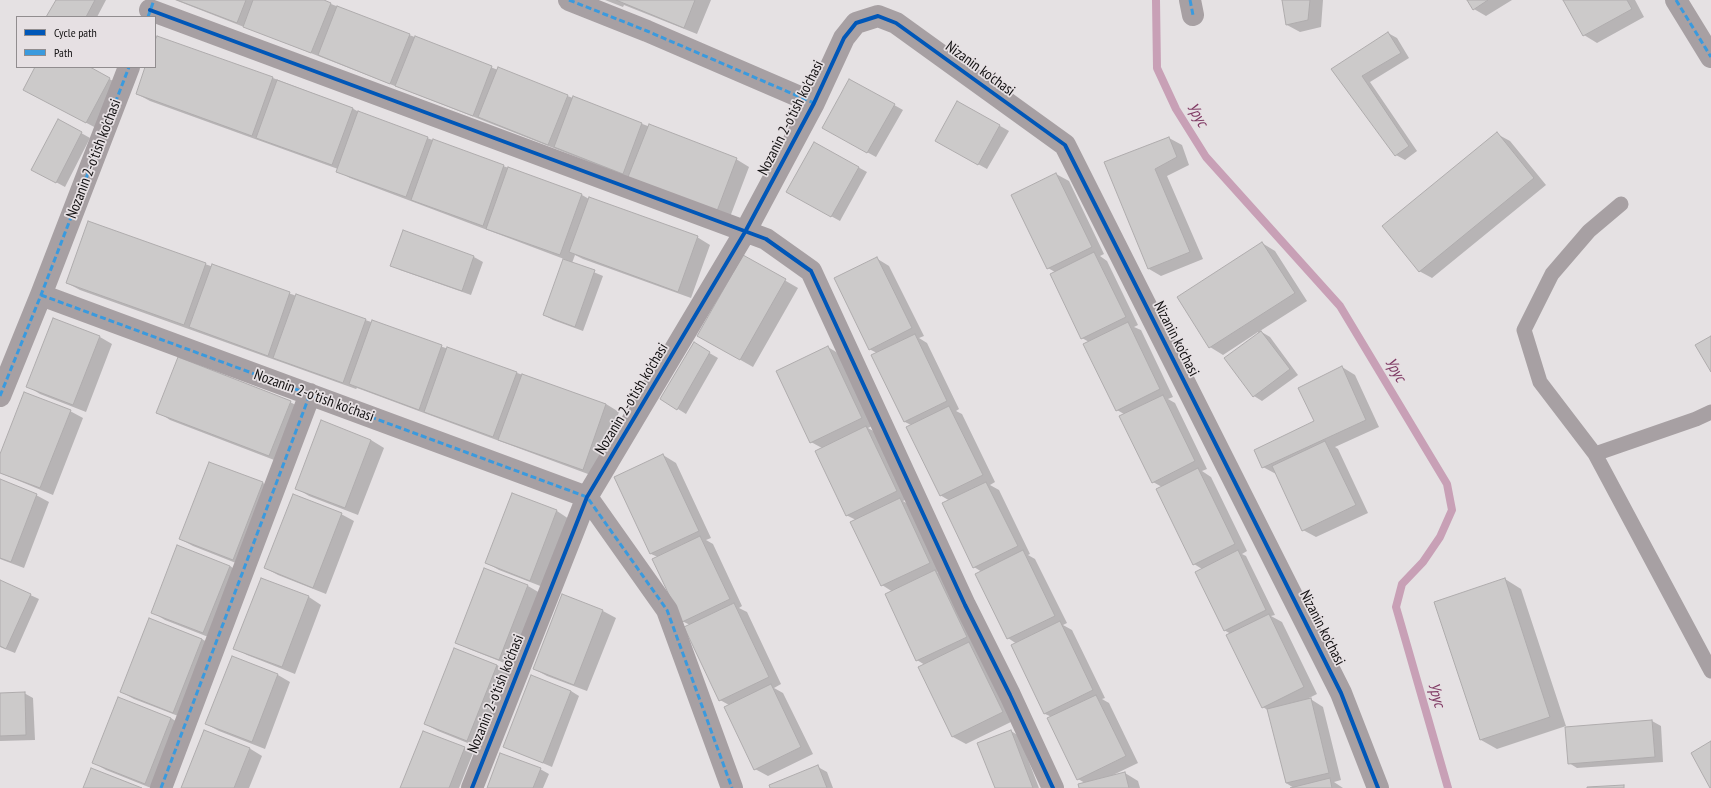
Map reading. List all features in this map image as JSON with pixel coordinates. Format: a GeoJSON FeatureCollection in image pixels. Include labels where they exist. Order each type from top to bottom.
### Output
{"type":"FeatureCollection","features":[{"type":"Feature","properties":{"kind":"street"},"geometry":{"type":"LineString","coordinates":[[569,0],[647,31],[814,103]]}},
{"type":"Feature","properties":{"kind":"street"},"geometry":{"type":"LineString","coordinates":[[1676,0],[1711,57]]}},
{"type":"Feature","properties":{"kind":"street"},"geometry":{"type":"LineString","coordinates":[[151,9],[766,239],[811,271],[965,605],[1010,695],[1053,788]]}},
{"type":"Feature","properties":{"kind":"street","name":"Nizanin ko'chasi"},"geometry":{"type":"LineString","coordinates":[[844,38],[856,23],[878,16],[896,23],[1065,145],[1341,693],[1378,788]]}},
{"type":"Feature","properties":{"kind":"street","name":"Nozanin 2-o'tish ko'chasi"},"geometry":{"type":"LineString","coordinates":[[472,788],[587,497],[745,232],[814,103],[844,38]]}},
{"type":"Feature","properties":{"kind":"street","name":"Nozanin 2-o'tish ko'chasi"},"geometry":{"type":"LineString","coordinates":[[0,396],[41,295],[128,68]]}},
{"type":"Feature","properties":{"kind":"street","name":"Nozanin 2-o'tish ko'chasi"},"geometry":{"type":"LineString","coordinates":[[41,295],[587,497]]}},
{"type":"Feature","properties":{"kind":"street"},"geometry":{"type":"LineString","coordinates":[[160,788],[310,394]]}},
{"type":"Feature","properties":{"kind":"street"},"geometry":{"type":"LineString","coordinates":[[587,497],[668,610],[732,788]]}},
{"type":"Feature","properties":{"kind":"lane"},"geometry":{"type":"LineString","coordinates":[[1621,204],[1589,231],[1552,274],[1524,330],[1540,382],[1595,454],[1711,671]]}},
{"type":"Feature","properties":{"kind":"lane"},"geometry":{"type":"LineString","coordinates":[[1595,454],[1696,419],[1711,412]]}},
{"type":"Feature","properties":{"kind":"building"},"geometry":{"type":"Polygon","coordinates":[[[56,0],[95,0],[87,16],[47,16],[56,0]]]}},
{"type":"Feature","properties":{"kind":"building"},"geometry":{"type":"Polygon","coordinates":[[[177,0],[246,0],[237,23],[177,0]]]}},
{"type":"Feature","properties":{"kind":"building"},"geometry":{"type":"Polygon","coordinates":[[[253,0],[324,0],[331,3],[311,53],[243,27],[253,0]]]}},
{"type":"Feature","properties":{"kind":"building"},"geometry":{"type":"Polygon","coordinates":[[[616,0],[695,0],[684,28],[616,0]]]}},
{"type":"Feature","properties":{"kind":"building"},"geometry":{"type":"Polygon","coordinates":[[[1282,0],[1310,0],[1308,20],[1286,25],[1282,0]]]}},
{"type":"Feature","properties":{"kind":"building"},"geometry":{"type":"Polygon","coordinates":[[[1467,0],[1488,0],[1473,10],[1467,0]]]}},
{"type":"Feature","properties":{"kind":"building"},"geometry":{"type":"Polygon","coordinates":[[[1563,0],[1627,0],[1632,9],[1583,36],[1563,0]]]}},
{"type":"Feature","properties":{"kind":"building"},"geometry":{"type":"Polygon","coordinates":[[[337,6],[410,34],[390,84],[318,55],[337,6]]]}},
{"type":"Feature","properties":{"kind":"building"},"geometry":{"type":"Polygon","coordinates":[[[1388,32],[1401,53],[1362,76],[1409,146],[1395,156],[1331,69],[1388,32]]]}},
{"type":"Feature","properties":{"kind":"building"},"geometry":{"type":"Polygon","coordinates":[[[157,36],[273,77],[252,136],[136,94],[145,68],[156,68],[157,36]]]}},
{"type":"Feature","properties":{"kind":"building"},"geometry":{"type":"Polygon","coordinates":[[[415,36],[492,66],[473,116],[395,86],[415,36]]]}},
{"type":"Feature","properties":{"kind":"building"},"geometry":{"type":"Polygon","coordinates":[[[498,67],[568,95],[548,145],[478,117],[498,67]]]}},
{"type":"Feature","properties":{"kind":"building"},"geometry":{"type":"Polygon","coordinates":[[[34,68],[92,68],[110,78],[86,123],[23,90],[34,68]]]}},
{"type":"Feature","properties":{"kind":"building"},"geometry":{"type":"Polygon","coordinates":[[[849,79],[895,104],[867,153],[822,128],[849,79]]]}},
{"type":"Feature","properties":{"kind":"building"},"geometry":{"type":"Polygon","coordinates":[[[277,80],[353,108],[332,165],[256,138],[277,80]]]}},
{"type":"Feature","properties":{"kind":"building"},"geometry":{"type":"Polygon","coordinates":[[[573,96],[642,123],[623,174],[554,147],[573,96]]]}},
{"type":"Feature","properties":{"kind":"building"},"geometry":{"type":"Polygon","coordinates":[[[957,101],[1000,125],[978,165],[935,141],[957,101]]]}},
{"type":"Feature","properties":{"kind":"building"},"geometry":{"type":"Polygon","coordinates":[[[358,111],[428,137],[406,197],[336,172],[358,111]]]}},
{"type":"Feature","properties":{"kind":"building"},"geometry":{"type":"Polygon","coordinates":[[[58,119],[82,132],[56,183],[31,170],[58,119]]]}},
{"type":"Feature","properties":{"kind":"building"},"geometry":{"type":"Polygon","coordinates":[[[649,124],[737,158],[717,211],[628,177],[649,124]]]}},
{"type":"Feature","properties":{"kind":"building"},"geometry":{"type":"Polygon","coordinates":[[[1497,132],[1534,178],[1419,272],[1382,226],[1497,132]]]}},
{"type":"Feature","properties":{"kind":"building"},"geometry":{"type":"Polygon","coordinates":[[[1169,137],[1177,157],[1155,169],[1190,252],[1148,269],[1104,162],[1169,137]]]}},
{"type":"Feature","properties":{"kind":"building"},"geometry":{"type":"Polygon","coordinates":[[[433,139],[504,165],[483,226],[411,200],[433,139]]]}},
{"type":"Feature","properties":{"kind":"building"},"geometry":{"type":"Polygon","coordinates":[[[814,142],[859,167],[831,217],[786,192],[814,142]]]}},
{"type":"Feature","properties":{"kind":"building"},"geometry":{"type":"Polygon","coordinates":[[[508,167],[582,194],[560,255],[486,229],[508,167]]]}},
{"type":"Feature","properties":{"kind":"building"},"geometry":{"type":"Polygon","coordinates":[[[1056,173],[1092,247],[1047,269],[1011,195],[1056,173]]]}},
{"type":"Feature","properties":{"kind":"building"},"geometry":{"type":"Polygon","coordinates":[[[589,197],[698,236],[678,292],[569,252],[589,197]]]}},
{"type":"Feature","properties":{"kind":"building"},"geometry":{"type":"Polygon","coordinates":[[[88,221],[206,263],[184,325],[66,283],[88,221]]]}},
{"type":"Feature","properties":{"kind":"building"},"geometry":{"type":"Polygon","coordinates":[[[403,230],[474,256],[462,291],[390,266],[403,230]]]}},
{"type":"Feature","properties":{"kind":"building"},"geometry":{"type":"Polygon","coordinates":[[[1262,242],[1295,293],[1209,348],[1177,297],[1262,242]]]}},
{"type":"Feature","properties":{"kind":"building"},"geometry":{"type":"Polygon","coordinates":[[[1094,252],[1126,317],[1081,339],[1050,274],[1094,252]]]}},
{"type":"Feature","properties":{"kind":"building"},"geometry":{"type":"Polygon","coordinates":[[[743,255],[786,279],[740,360],[697,336],[743,255]]]}},
{"type":"Feature","properties":{"kind":"building"},"geometry":{"type":"Polygon","coordinates":[[[877,257],[912,328],[869,350],[834,278],[877,257]]]}},
{"type":"Feature","properties":{"kind":"building"},"geometry":{"type":"Polygon","coordinates":[[[563,259],[595,270],[575,327],[543,315],[563,259]]]}},
{"type":"Feature","properties":{"kind":"building"},"geometry":{"type":"Polygon","coordinates":[[[212,264],[290,292],[268,356],[189,327],[212,264]]]}},
{"type":"Feature","properties":{"kind":"building"},"geometry":{"type":"Polygon","coordinates":[[[296,294],[366,319],[343,383],[273,358],[296,294]]]}},
{"type":"Feature","properties":{"kind":"building"},"geometry":{"type":"Polygon","coordinates":[[[53,318],[100,336],[73,405],[26,387],[53,318]]]}},
{"type":"Feature","properties":{"kind":"building"},"geometry":{"type":"Polygon","coordinates":[[[372,320],[442,345],[419,410],[349,384],[372,320]]]}},
{"type":"Feature","properties":{"kind":"building"},"geometry":{"type":"Polygon","coordinates":[[[1128,322],[1160,389],[1116,411],[1083,344],[1128,322]]]}},
{"type":"Feature","properties":{"kind":"building"},"geometry":{"type":"Polygon","coordinates":[[[1261,331],[1290,369],[1253,397],[1224,358],[1261,331]]]}},
{"type":"Feature","properties":{"kind":"building"},"geometry":{"type":"Polygon","coordinates":[[[915,334],[947,401],[904,422],[871,355],[915,334]]]}},
{"type":"Feature","properties":{"kind":"building"},"geometry":{"type":"Polygon","coordinates":[[[1711,336],[1711,372],[1695,345],[1711,336]]]}},
{"type":"Feature","properties":{"kind":"building"},"geometry":{"type":"Polygon","coordinates":[[[694,342],[710,352],[677,410],[660,399],[694,342]]]}},
{"type":"Feature","properties":{"kind":"building"},"geometry":{"type":"Polygon","coordinates":[[[828,346],[862,418],[810,443],[776,371],[828,346]]]}},
{"type":"Feature","properties":{"kind":"building"},"geometry":{"type":"Polygon","coordinates":[[[447,347],[517,372],[493,437],[424,412],[447,347]]]}},
{"type":"Feature","properties":{"kind":"building"},"geometry":{"type":"Polygon","coordinates":[[[178,357],[291,401],[269,456],[156,413],[178,357]]]}},
{"type":"Feature","properties":{"kind":"building"},"geometry":{"type":"Polygon","coordinates":[[[1342,366],[1366,420],[1262,468],[1254,450],[1314,421],[1298,388],[1342,366]]]}},
{"type":"Feature","properties":{"kind":"building"},"geometry":{"type":"Polygon","coordinates":[[[522,374],[606,404],[583,470],[498,440],[522,374]]]}},
{"type":"Feature","properties":{"kind":"building"},"geometry":{"type":"Polygon","coordinates":[[[24,392],[71,410],[40,488],[0,473],[0,454],[24,392]]]}},
{"type":"Feature","properties":{"kind":"building"},"geometry":{"type":"Polygon","coordinates":[[[1163,395],[1195,461],[1152,483],[1119,416],[1163,395]]]}},
{"type":"Feature","properties":{"kind":"building"},"geometry":{"type":"Polygon","coordinates":[[[949,406],[983,475],[940,496],[906,427],[949,406]]]}},
{"type":"Feature","properties":{"kind":"building"},"geometry":{"type":"Polygon","coordinates":[[[321,420],[371,440],[345,508],[295,489],[321,420]]]}},
{"type":"Feature","properties":{"kind":"building"},"geometry":{"type":"Polygon","coordinates":[[[866,426],[897,491],[846,516],[815,451],[866,426]]]}},
{"type":"Feature","properties":{"kind":"building"},"geometry":{"type":"Polygon","coordinates":[[[1325,441],[1356,505],[1302,531],[1272,466],[1325,441]]]}},
{"type":"Feature","properties":{"kind":"building"},"geometry":{"type":"Polygon","coordinates":[[[663,454],[699,531],[650,554],[614,477],[663,454]]]}},
{"type":"Feature","properties":{"kind":"building"},"geometry":{"type":"Polygon","coordinates":[[[209,462],[263,482],[233,560],[179,539],[209,462]]]}},
{"type":"Feature","properties":{"kind":"building"},"geometry":{"type":"Polygon","coordinates":[[[1198,468],[1235,544],[1193,565],[1156,489],[1198,468]]]}},
{"type":"Feature","properties":{"kind":"building"},"geometry":{"type":"Polygon","coordinates":[[[0,479],[37,494],[11,562],[0,558],[0,479]]]}},
{"type":"Feature","properties":{"kind":"building"},"geometry":{"type":"Polygon","coordinates":[[[986,482],[1018,546],[973,568],[942,503],[986,482]]]}},
{"type":"Feature","properties":{"kind":"building"},"geometry":{"type":"Polygon","coordinates":[[[512,493],[557,510],[530,581],[485,563],[512,493]]]}},
{"type":"Feature","properties":{"kind":"building"},"geometry":{"type":"Polygon","coordinates":[[[293,494],[342,513],[313,588],[264,568],[293,494]]]}},
{"type":"Feature","properties":{"kind":"building"},"geometry":{"type":"Polygon","coordinates":[[[900,498],[930,563],[881,586],[850,522],[900,498]]]}},
{"type":"Feature","properties":{"kind":"building"},"geometry":{"type":"Polygon","coordinates":[[[700,536],[730,599],[682,622],[652,559],[700,536]]]}},
{"type":"Feature","properties":{"kind":"building"},"geometry":{"type":"Polygon","coordinates":[[[177,545],[230,566],[203,633],[151,613],[177,545]]]}},
{"type":"Feature","properties":{"kind":"building"},"geometry":{"type":"Polygon","coordinates":[[[1023,550],[1055,616],[1007,639],[975,574],[1023,550]]]}},
{"type":"Feature","properties":{"kind":"building"},"geometry":{"type":"Polygon","coordinates":[[[1238,550],[1266,610],[1224,631],[1195,572],[1238,550]]]}},
{"type":"Feature","properties":{"kind":"building"},"geometry":{"type":"Polygon","coordinates":[[[484,568],[528,585],[499,660],[455,643],[484,568]]]}},
{"type":"Feature","properties":{"kind":"building"},"geometry":{"type":"Polygon","coordinates":[[[935,570],[967,637],[916,661],[885,594],[935,570]]]}},
{"type":"Feature","properties":{"kind":"building"},"geometry":{"type":"Polygon","coordinates":[[[261,578],[309,596],[282,667],[233,649],[261,578]]]}},
{"type":"Feature","properties":{"kind":"building"},"geometry":{"type":"Polygon","coordinates":[[[1505,578],[1550,717],[1480,740],[1434,602],[1505,578]]]}},
{"type":"Feature","properties":{"kind":"building"},"geometry":{"type":"Polygon","coordinates":[[[0,580],[31,594],[6,649],[0,646],[0,580]]]}},
{"type":"Feature","properties":{"kind":"building"},"geometry":{"type":"Polygon","coordinates":[[[562,594],[603,610],[574,685],[533,669],[562,594]]]}},
{"type":"Feature","properties":{"kind":"building"},"geometry":{"type":"Polygon","coordinates":[[[734,603],[769,677],[719,701],[684,627],[734,603]]]}},
{"type":"Feature","properties":{"kind":"building"},"geometry":{"type":"Polygon","coordinates":[[[1269,614],[1304,687],[1262,708],[1226,635],[1269,614]]]}},
{"type":"Feature","properties":{"kind":"building"},"geometry":{"type":"Polygon","coordinates":[[[149,618],[202,639],[173,713],[120,692],[149,618]]]}},
{"type":"Feature","properties":{"kind":"building"},"geometry":{"type":"Polygon","coordinates":[[[1060,621],[1093,690],[1044,714],[1011,645],[1060,621]]]}},
{"type":"Feature","properties":{"kind":"building"},"geometry":{"type":"Polygon","coordinates":[[[969,642],[1003,712],[952,737],[918,667],[969,642]]]}},
{"type":"Feature","properties":{"kind":"building"},"geometry":{"type":"Polygon","coordinates":[[[454,648],[497,665],[467,741],[424,724],[454,648]]]}},
{"type":"Feature","properties":{"kind":"building"},"geometry":{"type":"Polygon","coordinates":[[[232,656],[278,674],[252,742],[205,724],[232,656]]]}},
{"type":"Feature","properties":{"kind":"building"},"geometry":{"type":"Polygon","coordinates":[[[531,675],[571,691],[543,763],[503,747],[531,675]]]}},
{"type":"Feature","properties":{"kind":"building"},"geometry":{"type":"Polygon","coordinates":[[[771,684],[801,747],[754,770],[724,707],[771,684]]]}},
{"type":"Feature","properties":{"kind":"building"},"geometry":{"type":"Polygon","coordinates":[[[25,692],[26,735],[0,736],[0,693],[25,692]]]}},
{"type":"Feature","properties":{"kind":"building"},"geometry":{"type":"Polygon","coordinates":[[[1096,695],[1126,756],[1077,780],[1047,718],[1096,695]]]}},
{"type":"Feature","properties":{"kind":"building"},"geometry":{"type":"Polygon","coordinates":[[[118,697],[171,718],[145,784],[92,763],[118,697]]]}},
{"type":"Feature","properties":{"kind":"building"},"geometry":{"type":"Polygon","coordinates":[[[1311,698],[1329,773],[1286,783],[1267,709],[1311,698]]]}},
{"type":"Feature","properties":{"kind":"building"},"geometry":{"type":"Polygon","coordinates":[[[1652,720],[1655,757],[1568,764],[1565,727],[1652,720]]]}},
{"type":"Feature","properties":{"kind":"building"},"geometry":{"type":"Polygon","coordinates":[[[204,730],[250,748],[234,788],[181,788],[204,730]]]}},
{"type":"Feature","properties":{"kind":"building"},"geometry":{"type":"Polygon","coordinates":[[[1011,730],[1033,788],[995,788],[977,743],[1011,730]]]}},
{"type":"Feature","properties":{"kind":"building"},"geometry":{"type":"Polygon","coordinates":[[[423,731],[465,747],[449,788],[400,788],[423,731]]]}},
{"type":"Feature","properties":{"kind":"building"},"geometry":{"type":"Polygon","coordinates":[[[1711,741],[1711,788],[1710,788],[1691,753],[1711,741]]]}},
{"type":"Feature","properties":{"kind":"building"},"geometry":{"type":"Polygon","coordinates":[[[500,753],[541,768],[533,788],[487,788],[500,753]]]}},
{"type":"Feature","properties":{"kind":"building"},"geometry":{"type":"Polygon","coordinates":[[[818,765],[827,788],[770,788],[769,785],[818,765]]]}},
{"type":"Feature","properties":{"kind":"building"},"geometry":{"type":"Polygon","coordinates":[[[91,768],[142,788],[83,788],[91,768]]]}},
{"type":"Feature","properties":{"kind":"building"},"geometry":{"type":"Polygon","coordinates":[[[1125,772],[1129,788],[1079,788],[1078,784],[1125,772]]]}},
{"type":"Feature","properties":{"kind":"building"},"geometry":{"type":"Polygon","coordinates":[[[1330,778],[1332,788],[1290,788],[1330,778]]]}},
{"type":"Feature","properties":{"kind":"building"},"geometry":{"type":"Polygon","coordinates":[[[1624,785],[1624,788],[1587,788],[1587,787],[1624,785]]]}},
{"type":"Feature","properties":{"kind":"waterway","name":"Урус"},"geometry":{"type":"LineString","coordinates":[[1156,0],[1157,68],[1176,109],[1206,157],[1340,306],[1447,484],[1452,510],[1440,537],[1423,562],[1402,584],[1396,607],[1448,788]]}},
{"type":"Feature","properties":{"kind":"marked path"},"geometry":{"type":"LineString","coordinates":[[148,16],[154,0]]}},
{"type":"Feature","properties":{"kind":"marked path"},"geometry":{"type":"LineString","coordinates":[[569,0],[647,31],[814,103]]}},
{"type":"Feature","properties":{"kind":"marked path"},"geometry":{"type":"LineString","coordinates":[[1190,0],[1193,15]]}},
{"type":"Feature","properties":{"kind":"marked path"},"geometry":{"type":"LineString","coordinates":[[1676,0],[1711,57]]}},
{"type":"Feature","properties":{"kind":"marked path"},"geometry":{"type":"LineString","coordinates":[[0,396],[41,295],[129,68]]}},
{"type":"Feature","properties":{"kind":"marked path"},"geometry":{"type":"LineString","coordinates":[[41,295],[587,497],[667,610],[732,788]]}},
{"type":"Feature","properties":{"kind":"marked path"},"geometry":{"type":"LineString","coordinates":[[161,788],[310,394]]}},
{"type":"Feature","properties":{"kind":"cycle path"},"geometry":{"type":"LineString","coordinates":[[150,10],[766,239],[811,271],[965,605],[1010,695],[1053,788]]}},
{"type":"Feature","properties":{"kind":"cycle path"},"geometry":{"type":"LineString","coordinates":[[472,788],[587,497],[745,232],[814,103],[844,38],[856,23],[878,16],[896,23],[1065,145],[1341,693],[1378,788]]}}]}
